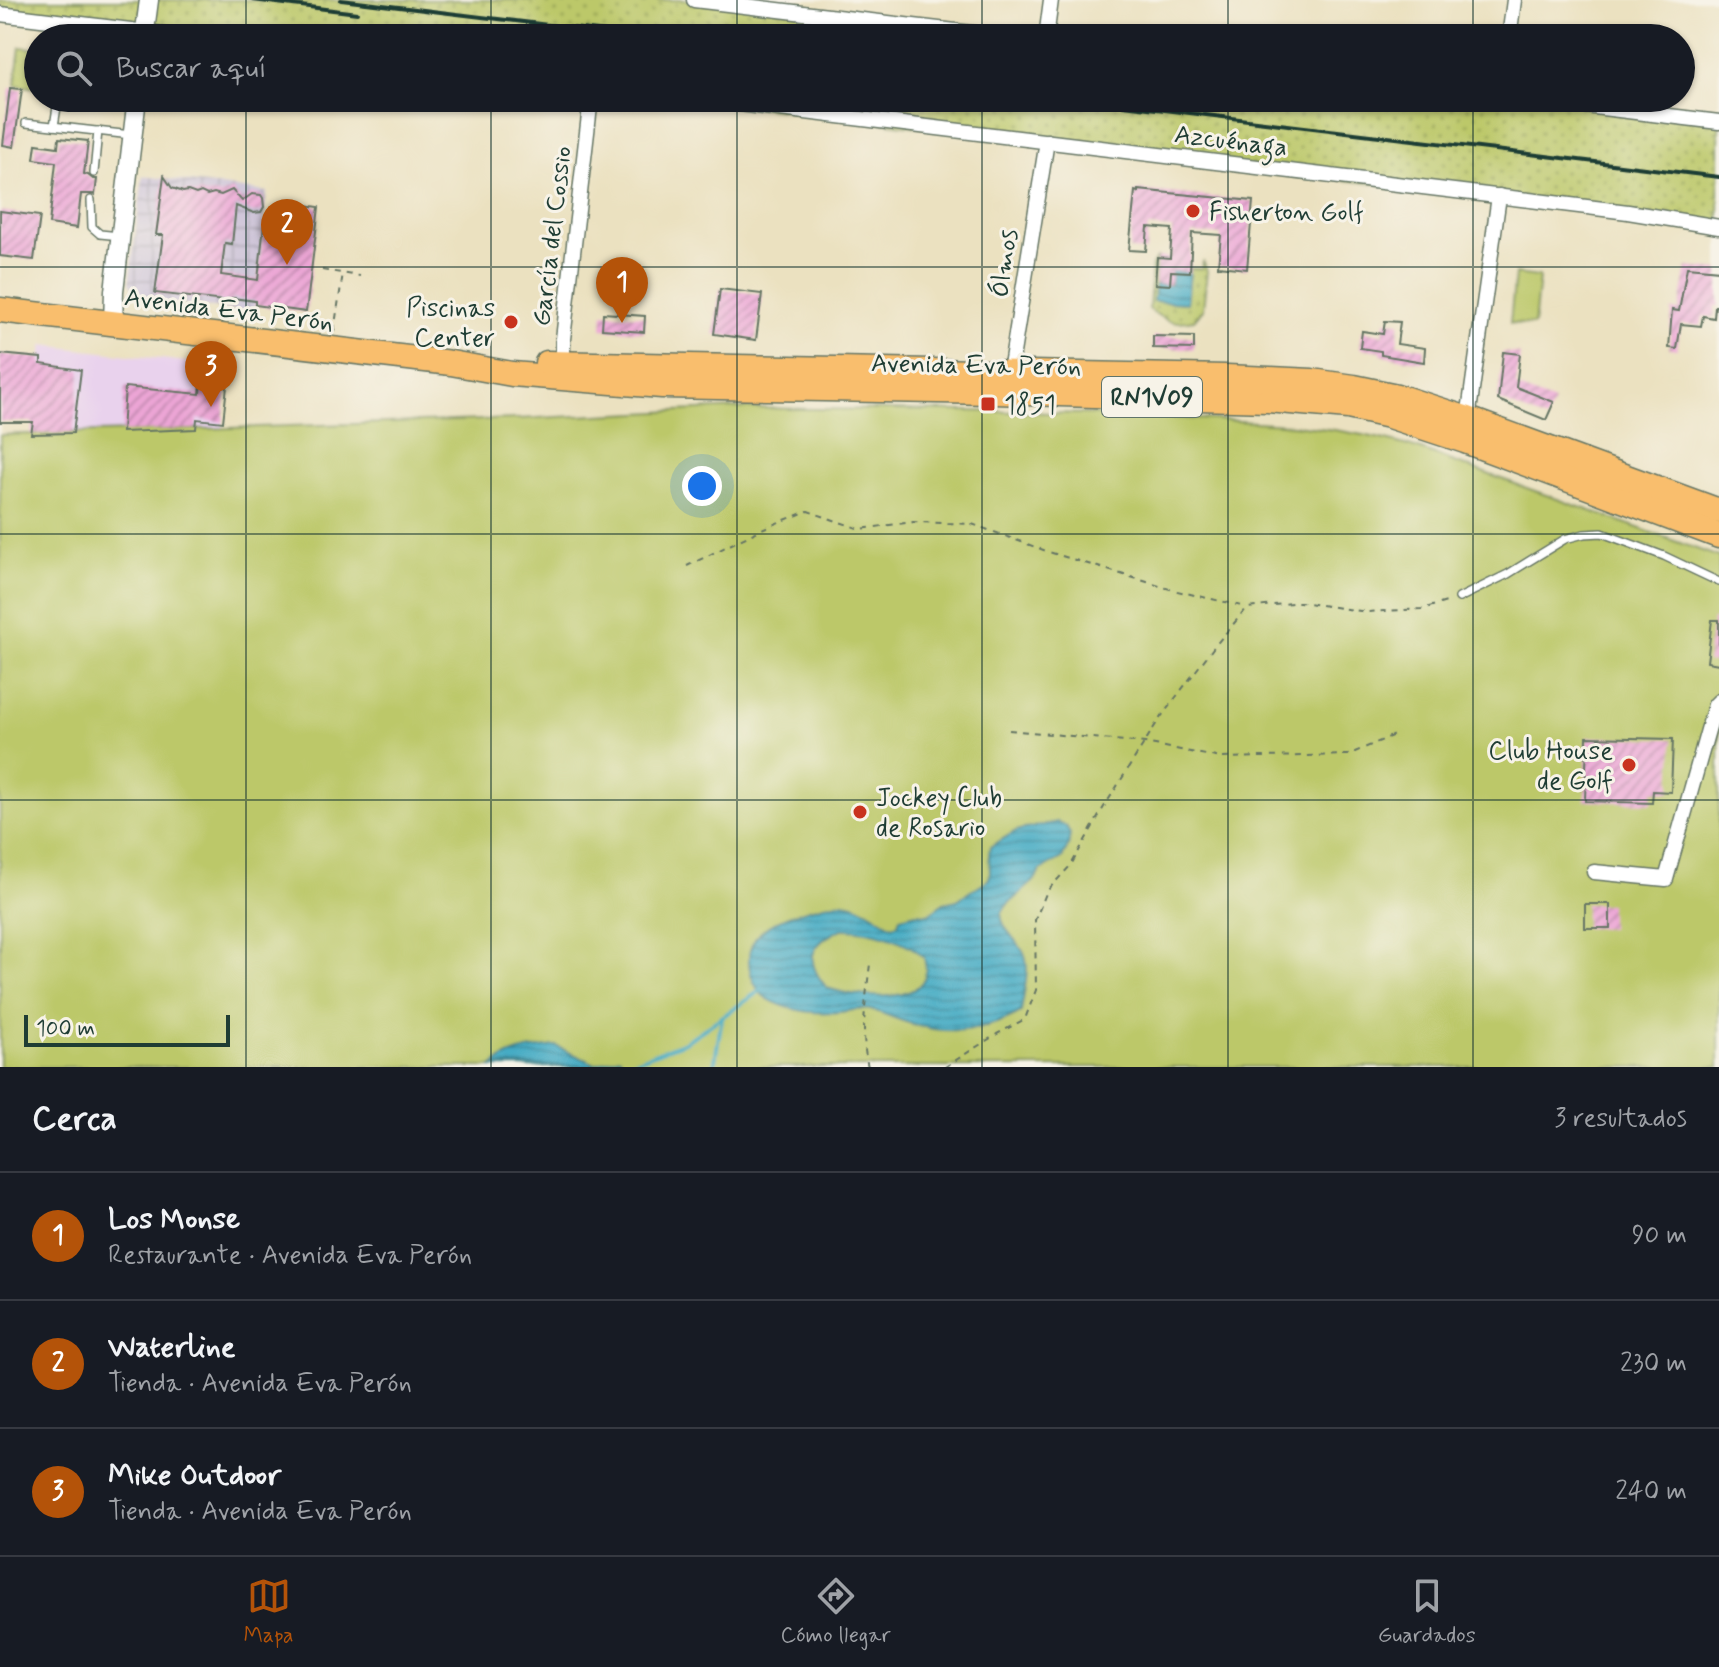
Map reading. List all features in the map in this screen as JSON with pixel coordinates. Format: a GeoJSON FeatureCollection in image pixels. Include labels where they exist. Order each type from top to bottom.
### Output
{"type":"FeatureCollection","features":[{"type":"Feature","properties":{"kind":"main road","name":"Avenida Eva Perón"},"geometry":{"type":"LineString","coordinates":[[0,310],[451,363],[563,371],[1009,382],[1227,377],[1312,381],[1397,396],[1466,430],[1719,536]]}},
{"type":"Feature","properties":{"kind":"main road","name":"Avenida Eva Perón"},"geometry":{"type":"LineString","coordinates":[[1466,430],[1719,511]]}},
{"type":"Feature","properties":{"kind":"street"},"geometry":{"type":"LineString","coordinates":[[146,24],[149,0]]}},
{"type":"Feature","properties":{"kind":"street"},"geometry":{"type":"LineString","coordinates":[[694,0],[897,24]]}},
{"type":"Feature","properties":{"kind":"street"},"geometry":{"type":"LineString","coordinates":[[1048,24],[1051,0]]}},
{"type":"Feature","properties":{"kind":"street"},"geometry":{"type":"LineString","coordinates":[[1511,24],[1514,0]]}},
{"type":"Feature","properties":{"kind":"street"},"geometry":{"type":"LineString","coordinates":[[0,14],[69,24]]}},
{"type":"Feature","properties":{"kind":"street"},"geometry":{"type":"LineString","coordinates":[[113,324],[114,291],[136,112]]}},
{"type":"Feature","properties":{"kind":"street","name":"García del Cossio"},"geometry":{"type":"LineString","coordinates":[[563,371],[563,339],[589,112]]}},
{"type":"Feature","properties":{"kind":"street","name":"Azcuénaga"},"geometry":{"type":"LineString","coordinates":[[806,112],[1628,212],[1719,227]]}},
{"type":"Feature","properties":{"kind":"street"},"geometry":{"type":"LineString","coordinates":[[1636,112],[1719,122]]}},
{"type":"Feature","properties":{"kind":"street","name":"Ólmos"},"geometry":{"type":"LineString","coordinates":[[1009,382],[1047,141]]}},
{"type":"Feature","properties":{"kind":"street"},"geometry":{"type":"LineString","coordinates":[[1466,430],[1499,196]]}},
{"type":"Feature","properties":{"kind":"street"},"geometry":{"type":"LineString","coordinates":[[1594,872],[1666,879],[1715,705],[1719,701]]}},
{"type":"Feature","properties":{"kind":"lane"},"geometry":{"type":"LineString","coordinates":[[54,126],[56,112]]}},
{"type":"Feature","properties":{"kind":"lane"},"geometry":{"type":"LineString","coordinates":[[26,123],[133,136]]}},
{"type":"Feature","properties":{"kind":"lane"},"geometry":{"type":"LineString","coordinates":[[94,173],[98,131]]}},
{"type":"Feature","properties":{"kind":"lane"},"geometry":{"type":"LineString","coordinates":[[91,200],[92,227],[100,234],[121,237]]}},
{"type":"Feature","properties":{"kind":"lane"},"geometry":{"type":"LineString","coordinates":[[1459,598],[1508,574],[1565,539],[1584,534],[1602,533],[1664,556],[1719,582]]}},
{"type":"Feature","properties":{"kind":"path"},"geometry":{"type":"LineString","coordinates":[[322,270],[360,276]]}},
{"type":"Feature","properties":{"kind":"path"},"geometry":{"type":"LineString","coordinates":[[336,322],[343,273]]}},
{"type":"Feature","properties":{"kind":"path"},"geometry":{"type":"LineString","coordinates":[[687,566],[764,528],[808,511],[860,529],[913,522],[972,524],[1049,552],[1173,590],[1247,608],[1301,602],[1381,612],[1422,609],[1459,598]]}},
{"type":"Feature","properties":{"kind":"path"},"geometry":{"type":"LineString","coordinates":[[945,1067],[1025,1019],[1036,990],[1035,920],[1047,891],[1071,865],[1167,709],[1247,608]]}},
{"type":"Feature","properties":{"kind":"path"},"geometry":{"type":"LineString","coordinates":[[1009,730],[1145,743],[1221,758],[1348,755],[1394,735]]}},
{"type":"Feature","properties":{"kind":"path"},"geometry":{"type":"LineString","coordinates":[[868,1067],[865,1013],[870,964]]}},
{"type":"Feature","properties":{"kind":"shaded area"},"geometry":{"type":"Polygon","coordinates":[[[143,176],[267,192],[254,313],[141,299],[129,283],[143,176]]]}},
{"type":"Feature","properties":{"kind":"shaded area"},"geometry":{"type":"Polygon","coordinates":[[[43,345],[228,367],[223,429],[31,434],[43,345]]]}},
{"type":"Feature","properties":{"kind":"green space"},"geometry":{"type":"Polygon","coordinates":[[[0,0],[694,0],[897,24],[82,24],[0,14],[0,0]]]}},
{"type":"Feature","properties":{"kind":"green space"},"geometry":{"type":"Polygon","coordinates":[[[20,47],[24,47],[24,86],[15,85],[20,47]]]}},
{"type":"Feature","properties":{"kind":"green space"},"geometry":{"type":"Polygon","coordinates":[[[801,112],[1635,112],[1719,122],[1719,227],[801,112]]]}},
{"type":"Feature","properties":{"kind":"green space"},"geometry":{"type":"Polygon","coordinates":[[[1157,257],[1154,300],[1187,303],[1190,268],[1202,269],[1203,261],[1207,271],[1203,309],[1194,320],[1170,321],[1149,309],[1152,265],[1157,257]]]}},
{"type":"Feature","properties":{"kind":"green space"},"geometry":{"type":"Polygon","coordinates":[[[1515,274],[1539,277],[1534,325],[1510,323],[1515,274]]]}},
{"type":"Feature","properties":{"kind":"green space","name":"Jockey Club de Rosario"},"geometry":{"type":"Polygon","coordinates":[[[737,408],[1102,415],[1321,428],[1418,449],[1719,557],[1719,1067],[0,1067],[0,435],[517,419],[737,408]]]}},
{"type":"Feature","properties":{"kind":"water"},"geometry":{"type":"Polygon","coordinates":[[[1171,271],[1190,272],[1187,303],[1153,301],[1155,284],[1170,285],[1171,271]]]}},
{"type":"Feature","properties":{"kind":"water"},"geometry":{"type":"Polygon","coordinates":[[[1057,822],[1066,826],[1070,834],[1062,858],[1041,870],[1001,914],[1004,925],[1026,959],[1027,974],[1021,1012],[994,1024],[966,1030],[938,1029],[870,1010],[821,1012],[793,1009],[768,999],[757,988],[751,974],[751,947],[765,929],[776,922],[839,902],[862,908],[892,926],[898,924],[900,917],[928,914],[989,879],[990,847],[1016,831],[1057,822]],[[852,929],[831,934],[817,946],[814,953],[815,969],[827,988],[865,996],[895,995],[918,986],[925,977],[924,957],[907,945],[875,933],[852,929]]]}},
{"type":"Feature","properties":{"kind":"water"},"geometry":{"type":"Polygon","coordinates":[[[556,1046],[595,1064],[620,1057],[625,1067],[492,1067],[514,1054],[556,1046]]]}},
{"type":"Feature","properties":{"kind":"building"},"geometry":{"type":"Polygon","coordinates":[[[10,88],[22,89],[14,147],[3,145],[10,88]]]}},
{"type":"Feature","properties":{"kind":"building"},"geometry":{"type":"Polygon","coordinates":[[[59,138],[88,141],[84,174],[97,179],[95,195],[81,194],[77,228],[49,224],[56,162],[34,159],[36,144],[58,147],[59,138]]]}},
{"type":"Feature","properties":{"kind":"building"},"geometry":{"type":"Polygon","coordinates":[[[164,176],[172,188],[183,192],[221,195],[232,190],[242,201],[252,194],[263,198],[261,212],[254,213],[236,206],[232,244],[225,243],[221,275],[258,280],[264,224],[288,227],[291,203],[319,207],[306,312],[255,305],[255,301],[232,298],[232,302],[155,293],[163,235],[156,235],[164,176]]]}},
{"type":"Feature","properties":{"kind":"building","name":"Fisherton Golf"},"geometry":{"type":"Polygon","coordinates":[[[1135,191],[1253,201],[1247,269],[1218,266],[1221,235],[1192,233],[1190,272],[1171,271],[1170,285],[1155,284],[1157,257],[1170,258],[1172,229],[1148,227],[1146,251],[1129,250],[1135,191]]]}},
{"type":"Feature","properties":{"kind":"building"},"geometry":{"type":"Polygon","coordinates":[[[0,211],[40,216],[34,260],[0,256],[0,211]]]}},
{"type":"Feature","properties":{"kind":"building"},"geometry":{"type":"Polygon","coordinates":[[[1687,267],[1719,270],[1719,306],[1715,306],[1714,318],[1703,316],[1701,326],[1681,324],[1677,349],[1669,348],[1672,310],[1679,311],[1687,267]]]}},
{"type":"Feature","properties":{"kind":"building"},"geometry":{"type":"Polygon","coordinates":[[[720,289],[762,294],[756,340],[714,334],[720,289]]]}},
{"type":"Feature","properties":{"kind":"building"},"geometry":{"type":"Polygon","coordinates":[[[603,313],[645,316],[644,332],[602,329],[603,313]]]}},
{"type":"Feature","properties":{"kind":"building"},"geometry":{"type":"Polygon","coordinates":[[[1385,321],[1400,322],[1397,344],[1425,348],[1424,362],[1360,348],[1362,331],[1383,334],[1385,321]]]}},
{"type":"Feature","properties":{"kind":"building"},"geometry":{"type":"Polygon","coordinates":[[[1153,336],[1194,337],[1194,349],[1153,348],[1153,336]]]}},
{"type":"Feature","properties":{"kind":"building"},"geometry":{"type":"Polygon","coordinates":[[[1503,352],[1520,354],[1516,387],[1554,402],[1546,420],[1498,400],[1503,352]]]}},
{"type":"Feature","properties":{"kind":"building"},"geometry":{"type":"Polygon","coordinates":[[[0,354],[41,358],[41,364],[81,370],[73,433],[31,434],[33,422],[0,422],[0,354]]]}},
{"type":"Feature","properties":{"kind":"building"},"geometry":{"type":"Polygon","coordinates":[[[201,384],[227,386],[223,422],[197,419],[196,429],[122,432],[125,387],[200,394],[201,384]]]}},
{"type":"Feature","properties":{"kind":"building"},"geometry":{"type":"Polygon","coordinates":[[[1712,620],[1719,620],[1719,664],[1707,662],[1712,620]]]}},
{"type":"Feature","properties":{"kind":"building","name":"Club House de Golf"},"geometry":{"type":"Polygon","coordinates":[[[1587,737],[1673,739],[1671,792],[1653,791],[1652,803],[1585,801],[1587,737]]]}},
{"type":"Feature","properties":{"kind":"building"},"geometry":{"type":"Polygon","coordinates":[[[1585,904],[1610,904],[1610,928],[1585,928],[1585,904]]]}},
{"type":"Feature","properties":{"kind":"waterway"},"geometry":{"type":"LineString","coordinates":[[624,1065],[685,1042],[760,991]]}},
{"type":"Feature","properties":{"kind":"waterway"},"geometry":{"type":"LineString","coordinates":[[714,1067],[722,1017]]}},
{"type":"Feature","properties":{"kind":"railway"},"geometry":{"type":"LineString","coordinates":[[253,0],[357,13]]}},
{"type":"Feature","properties":{"kind":"railway"},"geometry":{"type":"LineString","coordinates":[[341,0],[540,24]]}},
{"type":"Feature","properties":{"kind":"railway"},"geometry":{"type":"LineString","coordinates":[[1181,112],[1719,177]]}},
{"type":"Feature","properties":{"kind":"place","name":"Fisherton Golf"},"geometry":{"type":"Point","coordinates":[1193,211]}},
{"type":"Feature","properties":{"kind":"place","name":"Waterline"},"geometry":{"type":"Point","coordinates":[287,265]}},
{"type":"Feature","properties":{"kind":"place","name":"Piscinas Center"},"geometry":{"type":"Point","coordinates":[511,322]}},
{"type":"Feature","properties":{"kind":"place","name":"Los Monse"},"geometry":{"type":"Point","coordinates":[622,323]}},
{"type":"Feature","properties":{"kind":"place","name":"1851"},"geometry":{"type":"Point","coordinates":[988,404]}},
{"type":"Feature","properties":{"kind":"place","name":"Mike Outdoor"},"geometry":{"type":"Point","coordinates":[211,407]}},
{"type":"Feature","properties":{"kind":"place","name":"Club House de Golf"},"geometry":{"type":"Point","coordinates":[1629,765]}},
{"type":"Feature","properties":{"kind":"place","name":"Jockey Club de Rosario"},"geometry":{"type":"Point","coordinates":[860,812]}}]}
